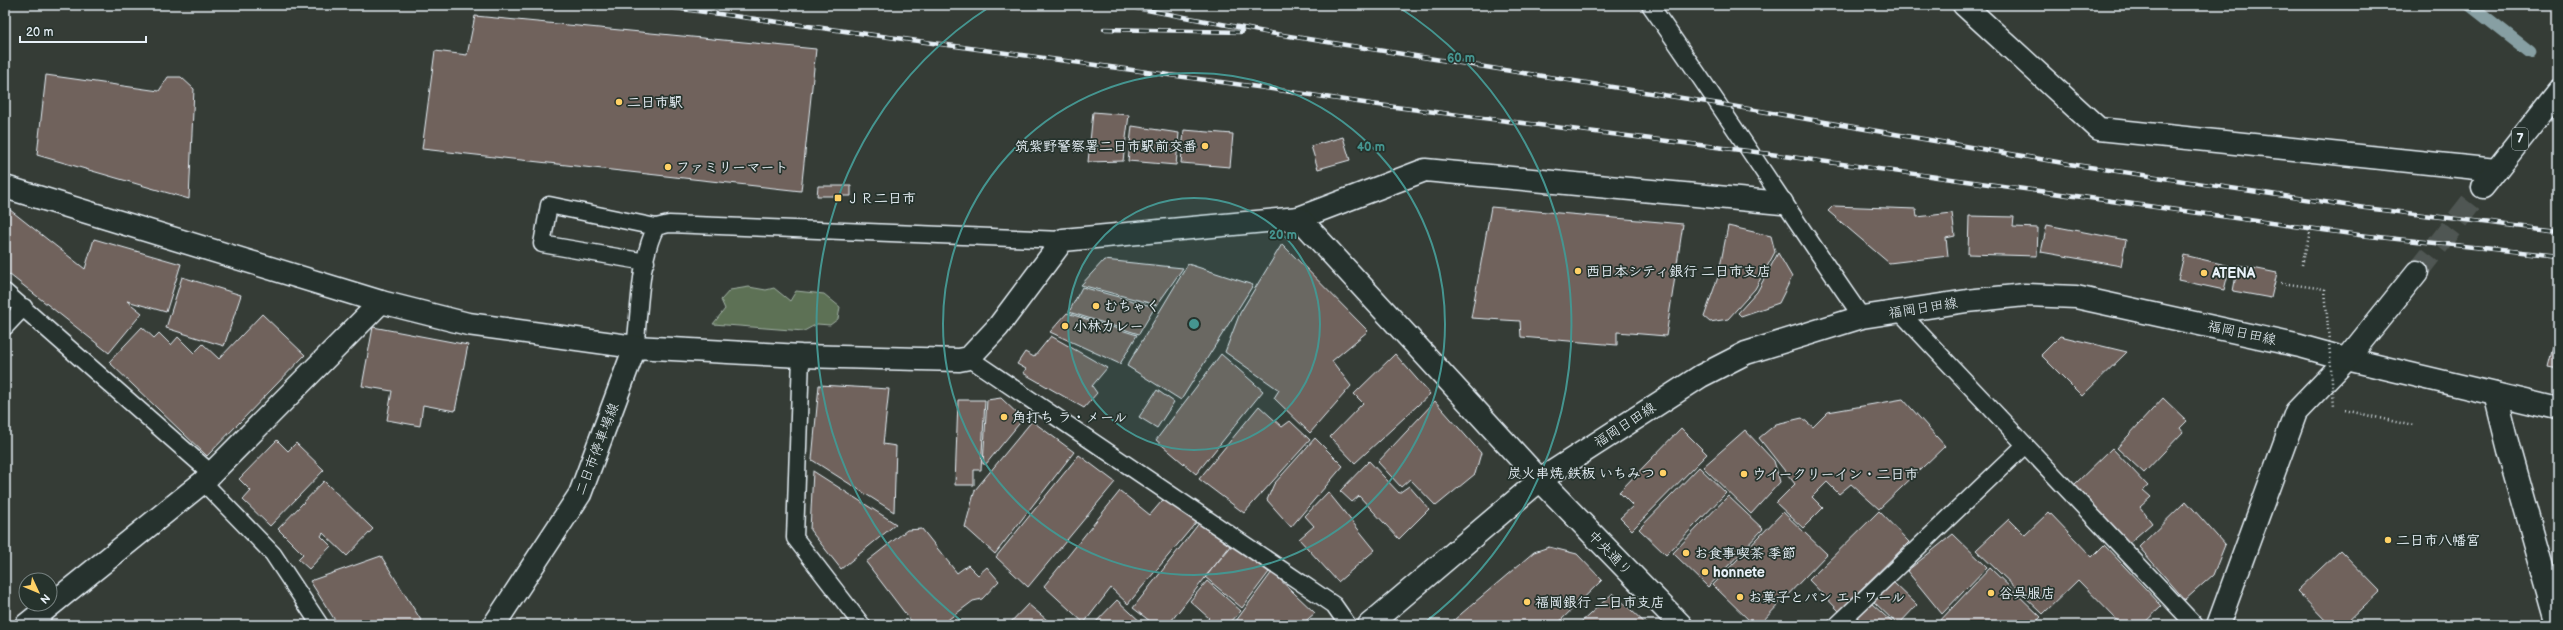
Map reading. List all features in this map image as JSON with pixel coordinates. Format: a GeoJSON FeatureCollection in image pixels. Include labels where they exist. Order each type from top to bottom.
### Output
{"type":"FeatureCollection","features":[{"type":"Feature","properties":{"kind":"street","name":"7"},"geometry":{"type":"LineString","coordinates":[[1964,5],[2099,129],[2489,178],[2558,92]]}},
{"type":"Feature","properties":{"kind":"street"},"geometry":{"type":"LineString","coordinates":[[5,187],[381,302],[468,324],[635,347],[801,356],[959,360],[969,358],[998,327],[1063,240],[1299,218],[1425,170],[1782,203]]}},
{"type":"Feature","properties":{"kind":"street","name":"中央通り"},"geometry":{"type":"LineString","coordinates":[[1299,218],[1540,480],[1681,625]]}},
{"type":"Feature","properties":{"kind":"street"},"geometry":{"type":"LineString","coordinates":[[2218,625],[2296,412],[2347,359],[2417,272]]}},
{"type":"Feature","properties":{"kind":"street","name":"福岡日田線"},"geometry":{"type":"LineString","coordinates":[[1369,625],[1540,480],[1701,376],[1746,353],[1862,317],[1966,300],[2025,295],[2076,297],[2300,346],[2347,359],[2558,409]]}},
{"type":"Feature","properties":{"kind":"street"},"geometry":{"type":"LineString","coordinates":[[26,625],[207,478],[381,302]]}},
{"type":"Feature","properties":{"kind":"street","name":"二日市停車場線"},"geometry":{"type":"LineString","coordinates":[[494,625],[580,494],[635,347]]}},
{"type":"Feature","properties":{"kind":"street"},"geometry":{"type":"LineString","coordinates":[[2495,394],[2510,454],[2558,624]]}},
{"type":"Feature","properties":{"kind":"lane"},"geometry":{"type":"LineString","coordinates":[[1650,5],[1720,104],[1782,203],[1862,317]]}},
{"type":"Feature","properties":{"kind":"lane"},"geometry":{"type":"LineString","coordinates":[[646,262],[542,244],[548,205],[656,227],[669,224],[1063,240]]}},
{"type":"Feature","properties":{"kind":"lane"},"geometry":{"type":"LineString","coordinates":[[635,347],[646,262],[651,238],[656,227]]}},
{"type":"Feature","properties":{"kind":"lane"},"geometry":{"type":"LineString","coordinates":[[5,292],[24,307],[207,478],[274,554],[320,625]]}},
{"type":"Feature","properties":{"kind":"lane"},"geometry":{"type":"LineString","coordinates":[[5,327],[24,307]]}},
{"type":"Feature","properties":{"kind":"lane"},"geometry":{"type":"LineString","coordinates":[[1899,312],[2195,625]]}},
{"type":"Feature","properties":{"kind":"lane"},"geometry":{"type":"LineString","coordinates":[[801,356],[795,538],[862,625]]}},
{"type":"Feature","properties":{"kind":"lane"},"geometry":{"type":"LineString","coordinates":[[969,358],[1334,605],[1348,625]]}},
{"type":"Feature","properties":{"kind":"lane"},"geometry":{"type":"LineString","coordinates":[[1837,625],[2025,445]]}},
{"type":"Feature","properties":{"kind":"path"},"geometry":{"type":"LineString","coordinates":[[2302,264],[2310,228]]}},
{"type":"Feature","properties":{"kind":"path"},"geometry":{"type":"LineString","coordinates":[[2281,283],[2325,289],[2334,407],[2413,426]]}},
{"type":"Feature","properties":{"kind":"green space"},"geometry":{"type":"Polygon","coordinates":[[[749,287],[766,290],[774,288],[790,301],[796,291],[824,294],[840,307],[838,319],[830,325],[817,324],[804,331],[713,324],[725,309],[721,300],[730,290],[749,287]]]}},
{"type":"Feature","properties":{"kind":"building","name":"二日市駅"},"geometry":{"type":"Polygon","coordinates":[[[475,16],[816,49],[801,191],[422,149],[435,51],[467,55],[475,16]]]}},
{"type":"Feature","properties":{"kind":"building"},"geometry":{"type":"Polygon","coordinates":[[[46,75],[159,91],[168,77],[181,77],[194,89],[189,199],[37,155],[46,75]]]}},
{"type":"Feature","properties":{"kind":"building"},"geometry":{"type":"Polygon","coordinates":[[[1093,112],[1129,115],[1123,161],[1088,162],[1093,112]]]}},
{"type":"Feature","properties":{"kind":"building"},"geometry":{"type":"Polygon","coordinates":[[[1132,126],[1179,133],[1176,165],[1128,161],[1132,126]]]}},
{"type":"Feature","properties":{"kind":"building"},"geometry":{"type":"Polygon","coordinates":[[[1184,130],[1233,134],[1230,167],[1181,163],[1184,130]]]}},
{"type":"Feature","properties":{"kind":"building"},"geometry":{"type":"Polygon","coordinates":[[[1343,137],[1350,160],[1318,169],[1311,146],[1343,137]]]}},
{"type":"Feature","properties":{"kind":"building"},"geometry":{"type":"Polygon","coordinates":[[[818,186],[851,186],[851,196],[817,196],[818,186]]]}},
{"type":"Feature","properties":{"kind":"building"},"geometry":{"type":"Polygon","coordinates":[[[5,206],[85,269],[94,239],[181,264],[166,312],[127,301],[142,313],[109,353],[5,271],[5,206]]]}},
{"type":"Feature","properties":{"kind":"building"},"geometry":{"type":"Polygon","coordinates":[[[1833,206],[1916,209],[1917,217],[1952,213],[1955,236],[1946,238],[1948,256],[1889,263],[1828,211],[1833,206]]]}},
{"type":"Feature","properties":{"kind":"building","name":"西日本シティ銀行 二日市支店"},"geometry":{"type":"Polygon","coordinates":[[[1491,207],[1683,224],[1666,336],[1617,332],[1617,345],[1521,337],[1520,321],[1471,318],[1491,207]]]}},
{"type":"Feature","properties":{"kind":"building"},"geometry":{"type":"Polygon","coordinates":[[[1969,216],[2014,217],[2013,227],[2038,228],[2037,256],[1968,254],[1969,216]]]}},
{"type":"Feature","properties":{"kind":"building"},"geometry":{"type":"Polygon","coordinates":[[[2047,225],[2126,240],[2121,266],[2041,252],[2047,225]]]}},
{"type":"Feature","properties":{"kind":"building"},"geometry":{"type":"Polygon","coordinates":[[[1728,226],[1771,236],[1775,252],[1755,289],[1728,319],[1710,322],[1704,317],[1718,277],[1728,226]]]}},
{"type":"Feature","properties":{"kind":"building"},"geometry":{"type":"Polygon","coordinates":[[[1282,244],[1368,331],[1332,361],[1351,386],[1310,433],[1274,398],[1279,390],[1225,352],[1240,313],[1282,244]]]}},
{"type":"Feature","properties":{"kind":"building"},"geometry":{"type":"Polygon","coordinates":[[[1778,253],[1792,277],[1779,303],[1741,316],[1738,313],[1757,292],[1778,253]]]}},
{"type":"Feature","properties":{"kind":"building","name":"ATENA"},"geometry":{"type":"Polygon","coordinates":[[[2184,255],[2230,266],[2224,290],[2178,280],[2184,255]]]}},
{"type":"Feature","properties":{"kind":"building"},"geometry":{"type":"Polygon","coordinates":[[[1104,260],[1183,268],[1157,305],[1081,285],[1104,260]]]}},
{"type":"Feature","properties":{"kind":"building"},"geometry":{"type":"Polygon","coordinates":[[[1188,264],[1253,285],[1181,400],[1127,366],[1188,264]]]}},
{"type":"Feature","properties":{"kind":"building"},"geometry":{"type":"Polygon","coordinates":[[[2238,265],[2277,273],[2271,298],[2233,291],[2238,265]]]}},
{"type":"Feature","properties":{"kind":"building"},"geometry":{"type":"Polygon","coordinates":[[[182,277],[241,295],[224,346],[166,328],[182,277]]]}},
{"type":"Feature","properties":{"kind":"building"},"geometry":{"type":"Polygon","coordinates":[[[1082,287],[1155,307],[1139,334],[1069,312],[1082,287]]]}},
{"type":"Feature","properties":{"kind":"building"},"geometry":{"type":"Polygon","coordinates":[[[1067,313],[1137,335],[1120,364],[1050,332],[1067,313]]]}},
{"type":"Feature","properties":{"kind":"building"},"geometry":{"type":"Polygon","coordinates":[[[262,314],[305,355],[207,456],[109,362],[142,327],[154,338],[159,333],[171,345],[178,337],[194,353],[203,344],[219,359],[262,314]]]}},
{"type":"Feature","properties":{"kind":"building"},"geometry":{"type":"Polygon","coordinates":[[[373,327],[468,345],[455,411],[423,405],[420,426],[387,420],[392,391],[362,386],[373,327]]]}},
{"type":"Feature","properties":{"kind":"building"},"geometry":{"type":"Polygon","coordinates":[[[2558,327],[2558,369],[2548,367],[2558,327]]]}},
{"type":"Feature","properties":{"kind":"building"},"geometry":{"type":"Polygon","coordinates":[[[1051,336],[1107,368],[1092,386],[1097,393],[1084,408],[1023,373],[1026,369],[1017,364],[1025,352],[1034,357],[1051,336]]]}},
{"type":"Feature","properties":{"kind":"building"},"geometry":{"type":"Polygon","coordinates":[[[2060,336],[2127,352],[2082,396],[2041,355],[2060,336]]]}},
{"type":"Feature","properties":{"kind":"building"},"geometry":{"type":"Polygon","coordinates":[[[1221,354],[1263,391],[1196,474],[1156,440],[1221,354]]]}},
{"type":"Feature","properties":{"kind":"building"},"geometry":{"type":"Polygon","coordinates":[[[1395,354],[1430,394],[1355,463],[1330,437],[1363,403],[1354,394],[1395,354]]]}},
{"type":"Feature","properties":{"kind":"building"},"geometry":{"type":"Polygon","coordinates":[[[819,385],[889,389],[883,444],[896,446],[894,512],[812,460],[819,385]]]}},
{"type":"Feature","properties":{"kind":"building"},"geometry":{"type":"Polygon","coordinates":[[[1157,390],[1174,402],[1157,428],[1139,417],[1157,390]]]}},
{"type":"Feature","properties":{"kind":"building"},"geometry":{"type":"Polygon","coordinates":[[[1001,398],[1023,419],[986,464],[983,464],[987,400],[1001,398]]]}},
{"type":"Feature","properties":{"kind":"building"},"geometry":{"type":"Polygon","coordinates":[[[2163,398],[2187,421],[2180,428],[2183,432],[2144,473],[2117,448],[2163,398]]]}},
{"type":"Feature","properties":{"kind":"building"},"geometry":{"type":"Polygon","coordinates":[[[1903,399],[1945,446],[1879,509],[1851,484],[1839,494],[1827,482],[1812,497],[1823,508],[1803,528],[1776,503],[1795,484],[1759,438],[1776,424],[1802,418],[1813,427],[1828,412],[1903,399]]]}},
{"type":"Feature","properties":{"kind":"building"},"geometry":{"type":"Polygon","coordinates":[[[958,400],[985,400],[981,470],[974,470],[974,485],[955,485],[958,400]]]}},
{"type":"Feature","properties":{"kind":"building"},"geometry":{"type":"Polygon","coordinates":[[[1435,401],[1481,453],[1475,474],[1436,506],[1410,479],[1401,487],[1378,462],[1435,401]]]}},
{"type":"Feature","properties":{"kind":"building"},"geometry":{"type":"Polygon","coordinates":[[[1259,406],[1282,427],[1290,421],[1310,440],[1244,513],[1199,479],[1259,406]]]}},
{"type":"Feature","properties":{"kind":"building"},"geometry":{"type":"Polygon","coordinates":[[[1032,421],[1074,452],[995,554],[965,527],[975,490],[1032,421]]]}},
{"type":"Feature","properties":{"kind":"building","name":"炭火串焼 鉄板 いちみつ"},"geometry":{"type":"Polygon","coordinates":[[[1681,428],[1707,454],[1632,530],[1620,518],[1633,506],[1619,492],[1681,428]]]}},
{"type":"Feature","properties":{"kind":"building","name":"ウイークリーイン・二日市"},"geometry":{"type":"Polygon","coordinates":[[[1745,430],[1774,461],[1780,482],[1751,514],[1703,467],[1745,430]]]}},
{"type":"Feature","properties":{"kind":"building"},"geometry":{"type":"Polygon","coordinates":[[[1315,438],[1343,466],[1291,527],[1267,500],[1274,484],[1315,438]]]}},
{"type":"Feature","properties":{"kind":"building"},"geometry":{"type":"Polygon","coordinates":[[[277,440],[288,451],[296,443],[324,470],[270,526],[243,500],[251,491],[239,479],[277,440]]]}},
{"type":"Feature","properties":{"kind":"building"},"geometry":{"type":"Polygon","coordinates":[[[2112,448],[2148,486],[2143,490],[2151,497],[2140,507],[2152,523],[2129,543],[2074,485],[2112,448]]]}},
{"type":"Feature","properties":{"kind":"building"},"geometry":{"type":"Polygon","coordinates":[[[1079,455],[1115,482],[1028,587],[996,557],[1079,455]]]}},
{"type":"Feature","properties":{"kind":"building"},"geometry":{"type":"Polygon","coordinates":[[[1369,461],[1399,493],[1409,486],[1429,509],[1399,539],[1359,496],[1352,502],[1340,491],[1369,461]]]}},
{"type":"Feature","properties":{"kind":"building"},"geometry":{"type":"Polygon","coordinates":[[[1699,467],[1726,493],[1666,555],[1639,529],[1699,467]]]}},
{"type":"Feature","properties":{"kind":"building"},"geometry":{"type":"Polygon","coordinates":[[[813,471],[896,524],[841,569],[810,530],[813,471]]]}},
{"type":"Feature","properties":{"kind":"building"},"geometry":{"type":"Polygon","coordinates":[[[324,481],[373,529],[347,556],[323,533],[321,536],[331,546],[309,569],[298,559],[303,554],[278,529],[324,481]]]}},
{"type":"Feature","properties":{"kind":"building"},"geometry":{"type":"Polygon","coordinates":[[[1120,491],[1150,515],[1167,495],[1198,520],[1128,604],[1111,588],[1084,623],[1044,586],[1120,491]]]}},
{"type":"Feature","properties":{"kind":"building"},"geometry":{"type":"Polygon","coordinates":[[[1328,492],[1375,550],[1338,582],[1299,539],[1314,526],[1305,516],[1328,492]]]}},
{"type":"Feature","properties":{"kind":"building"},"geometry":{"type":"Polygon","coordinates":[[[1728,496],[1763,529],[1708,587],[1673,553],[1728,496]]]}},
{"type":"Feature","properties":{"kind":"building"},"geometry":{"type":"Polygon","coordinates":[[[2186,501],[2225,545],[2213,575],[2185,600],[2139,547],[2186,501]]]}},
{"type":"Feature","properties":{"kind":"building"},"geometry":{"type":"Polygon","coordinates":[[[1879,511],[1909,542],[1839,611],[1809,580],[1879,511]]]}},
{"type":"Feature","properties":{"kind":"building"},"geometry":{"type":"Polygon","coordinates":[[[1783,512],[1827,554],[1759,625],[1754,625],[1713,585],[1783,512]]]}},
{"type":"Feature","properties":{"kind":"building"},"geometry":{"type":"Polygon","coordinates":[[[2049,512],[2092,557],[2104,545],[2162,606],[2142,625],[2122,625],[2078,580],[2043,614],[1976,550],[2009,519],[2025,535],[2049,512]]]}},
{"type":"Feature","properties":{"kind":"building"},"geometry":{"type":"Polygon","coordinates":[[[1200,522],[1230,546],[1168,625],[1155,625],[1133,608],[1200,522]]]}},
{"type":"Feature","properties":{"kind":"building"},"geometry":{"type":"Polygon","coordinates":[[[922,529],[957,573],[968,565],[978,575],[987,567],[999,581],[982,599],[973,601],[941,625],[914,625],[866,562],[907,530],[922,529]]]}},
{"type":"Feature","properties":{"kind":"building"},"geometry":{"type":"Polygon","coordinates":[[[1953,534],[1987,567],[1942,614],[1907,571],[1953,534]]]}},
{"type":"Feature","properties":{"kind":"building"},"geometry":{"type":"Polygon","coordinates":[[[1234,543],[1269,572],[1242,608],[1205,577],[1234,543]]]}},
{"type":"Feature","properties":{"kind":"building","name":"福岡銀行 二日市支店"},"geometry":{"type":"Polygon","coordinates":[[[1549,547],[1577,554],[1602,580],[1556,625],[1448,625],[1534,552],[1549,547]]]}},
{"type":"Feature","properties":{"kind":"building"},"geometry":{"type":"Polygon","coordinates":[[[2340,550],[2380,591],[2344,625],[2330,625],[2297,591],[2340,550]]]}},
{"type":"Feature","properties":{"kind":"building"},"geometry":{"type":"Polygon","coordinates":[[[381,556],[424,625],[338,625],[310,581],[381,556]]]}},
{"type":"Feature","properties":{"kind":"building","name":"谷呉服店"},"geometry":{"type":"Polygon","coordinates":[[[1990,568],[2041,617],[2033,625],[1936,625],[1990,568]]]}},
{"type":"Feature","properties":{"kind":"building"},"geometry":{"type":"Polygon","coordinates":[[[1272,572],[1315,613],[1301,625],[1233,625],[1272,572]]]}},
{"type":"Feature","properties":{"kind":"building"},"geometry":{"type":"Polygon","coordinates":[[[1207,581],[1241,611],[1228,625],[1202,625],[1209,618],[1190,601],[1207,581]]]}},
{"type":"Feature","properties":{"kind":"building"},"geometry":{"type":"Polygon","coordinates":[[[1893,582],[1917,605],[1898,625],[1873,601],[1893,582]]]}},
{"type":"Feature","properties":{"kind":"building"},"geometry":{"type":"Polygon","coordinates":[[[1613,593],[1647,625],[1578,625],[1613,593]]]}},
{"type":"Feature","properties":{"kind":"building"},"geometry":{"type":"Polygon","coordinates":[[[1117,600],[1144,625],[1093,625],[1117,600]]]}},
{"type":"Feature","properties":{"kind":"building"},"geometry":{"type":"Polygon","coordinates":[[[1871,603],[1893,623],[1849,625],[1871,603]]]}},
{"type":"Feature","properties":{"kind":"building"},"geometry":{"type":"Polygon","coordinates":[[[1028,604],[1053,625],[1008,625],[1028,604]]]}},
{"type":"Feature","properties":{"kind":"waterway"},"geometry":{"type":"LineString","coordinates":[[2470,5],[2530,52]]}},
{"type":"Feature","properties":{"kind":"tunnel"},"geometry":{"type":"LineString","coordinates":[[2417,272],[2483,187]]}},
{"type":"Feature","properties":{"kind":"railway"},"geometry":{"type":"LineString","coordinates":[[653,5],[1265,88],[1371,104],[1748,151],[2359,235],[2558,256]]}},
{"type":"Feature","properties":{"kind":"railway"},"geometry":{"type":"LineString","coordinates":[[1120,5],[1270,33],[1720,104],[2069,164],[2365,208],[2558,231]]}},
{"type":"Feature","properties":{"kind":"railway"},"geometry":{"type":"LineString","coordinates":[[1104,29],[1242,32]]}},
{"type":"Feature","properties":{"kind":"place","name":"二日市駅"},"geometry":{"type":"Point","coordinates":[619,102]}},
{"type":"Feature","properties":{"kind":"place","name":"筑紫野警察署二日市駅前交番"},"geometry":{"type":"Point","coordinates":[1205,146]}},
{"type":"Feature","properties":{"kind":"place","name":"ファミリーマート"},"geometry":{"type":"Point","coordinates":[668,167]}},
{"type":"Feature","properties":{"kind":"place","name":"ＪＲ二日市"},"geometry":{"type":"Point","coordinates":[838,198]}},
{"type":"Feature","properties":{"kind":"place","name":"西日本シティ銀行 二日市支店"},"geometry":{"type":"Point","coordinates":[1578,271]}},
{"type":"Feature","properties":{"kind":"place","name":"ATENA"},"geometry":{"type":"Point","coordinates":[2204,273]}},
{"type":"Feature","properties":{"kind":"place","name":"むちゃく"},"geometry":{"type":"Point","coordinates":[1096,306]}},
{"type":"Feature","properties":{"kind":"place","name":"小林カレー"},"geometry":{"type":"Point","coordinates":[1065,326]}},
{"type":"Feature","properties":{"kind":"place","name":"角打ち ラ・メール"},"geometry":{"type":"Point","coordinates":[1004,417]}},
{"type":"Feature","properties":{"kind":"place","name":"炭火串焼 鉄板 いちみつ"},"geometry":{"type":"Point","coordinates":[1663,473]}},
{"type":"Feature","properties":{"kind":"place","name":"ウイークリーイン・二日市"},"geometry":{"type":"Point","coordinates":[1744,474]}},
{"type":"Feature","properties":{"kind":"place","name":"二日市八幡宮"},"geometry":{"type":"Point","coordinates":[2388,540]}},
{"type":"Feature","properties":{"kind":"place","name":"お食事喫茶 季節"},"geometry":{"type":"Point","coordinates":[1686,553]}},
{"type":"Feature","properties":{"kind":"place","name":"honnete"},"geometry":{"type":"Point","coordinates":[1705,572]}},
{"type":"Feature","properties":{"kind":"place","name":"谷呉服店"},"geometry":{"type":"Point","coordinates":[1991,593]}},
{"type":"Feature","properties":{"kind":"place","name":"お菓子とパン エトワール"},"geometry":{"type":"Point","coordinates":[1740,597]}},
{"type":"Feature","properties":{"kind":"place","name":"福岡銀行 二日市支店"},"geometry":{"type":"Point","coordinates":[1527,602]}}]}
